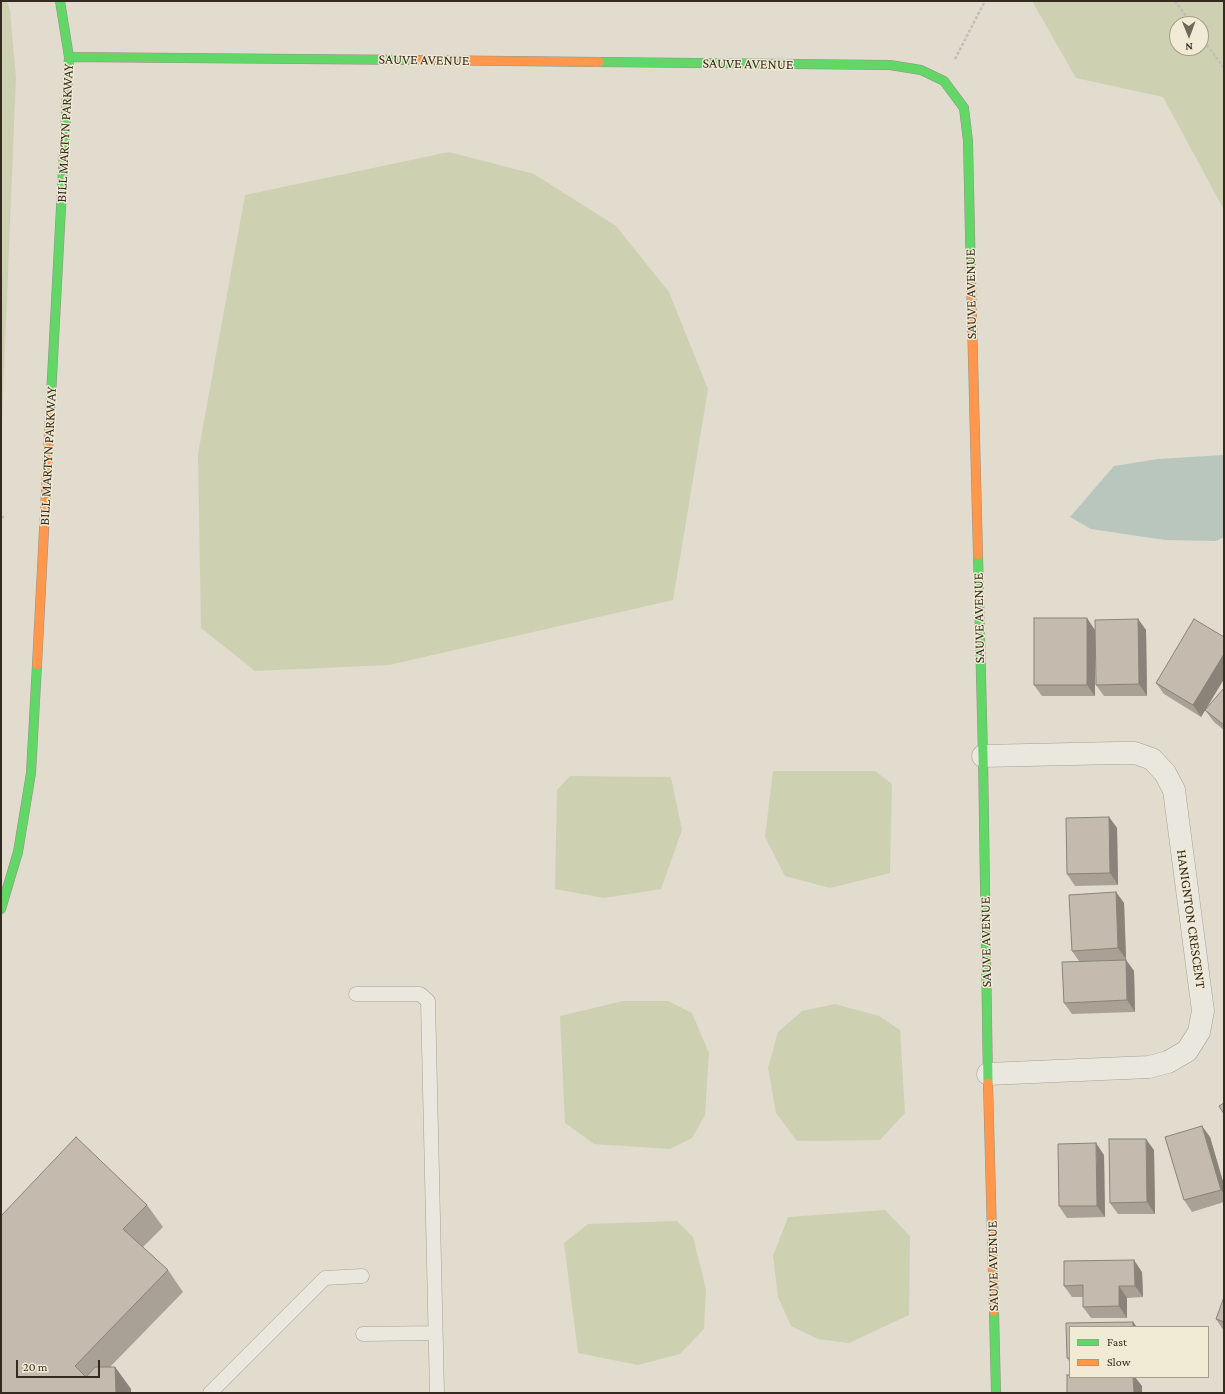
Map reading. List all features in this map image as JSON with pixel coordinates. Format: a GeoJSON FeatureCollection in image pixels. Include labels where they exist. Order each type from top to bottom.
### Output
{"type":"FeatureCollection","features":[{"type":"Feature","properties":{"kind":"street","name":"BILL MARTYN PARKWAY"},"geometry":{"type":"LineString","coordinates":[[1,909],[18,852],[31,773],[69,57],[60,1]]}},
{"type":"Feature","properties":{"kind":"street","name":"SAUVE AVENUE"},"geometry":{"type":"LineString","coordinates":[[69,57],[890,65],[921,70],[944,81],[964,108],[968,141],[983,756],[988,1074],[996,1393]]}},
{"type":"Feature","properties":{"kind":"street","name":"HANIGNTON CRESCENT"},"geometry":{"type":"LineString","coordinates":[[983,756],[1135,753],[1152,759],[1156,763],[1174,790],[1204,1011],[1199,1032],[1187,1051],[1168,1062],[1149,1066],[988,1074]]}},
{"type":"Feature","properties":{"kind":"lane"},"geometry":{"type":"LineString","coordinates":[[356,994],[420,994],[428,1001],[437,1393]]}},
{"type":"Feature","properties":{"kind":"lane"},"geometry":{"type":"LineString","coordinates":[[210,1393],[325,1278],[362,1276]]}},
{"type":"Feature","properties":{"kind":"lane"},"geometry":{"type":"LineString","coordinates":[[363,1334],[435,1333]]}},
{"type":"Feature","properties":{"kind":"path"},"geometry":{"type":"LineString","coordinates":[[944,81],[985,1]]}},
{"type":"Feature","properties":{"kind":"path"},"geometry":{"type":"LineString","coordinates":[[1175,1],[1186,16]]}},
{"type":"Feature","properties":{"kind":"path"},"geometry":{"type":"LineString","coordinates":[[1209,48],[1224,68]]}},
{"type":"Feature","properties":{"kind":"green space"},"geometry":{"type":"Polygon","coordinates":[[[1,1],[7,1],[10,11],[16,77],[1,444],[1,1]]]}},
{"type":"Feature","properties":{"kind":"green space"},"geometry":{"type":"Polygon","coordinates":[[[1032,1],[1224,1],[1224,210],[1163,97],[1076,78],[1032,1]]]}},
{"type":"Feature","properties":{"kind":"green space"},"geometry":{"type":"Polygon","coordinates":[[[449,152],[534,174],[616,226],[669,292],[708,389],[673,600],[389,665],[255,671],[201,628],[198,454],[245,195],[449,152]]]}},
{"type":"Feature","properties":{"kind":"green space"},"geometry":{"type":"Polygon","coordinates":[[[773,771],[875,771],[892,784],[890,873],[830,888],[785,876],[765,837],[773,771]]]}},
{"type":"Feature","properties":{"kind":"green space"},"geometry":{"type":"Polygon","coordinates":[[[570,776],[671,777],[682,830],[661,889],[604,898],[555,889],[557,790],[570,776]]]}},
{"type":"Feature","properties":{"kind":"green space"},"geometry":{"type":"Polygon","coordinates":[[[623,1001],[668,1001],[692,1013],[709,1053],[705,1115],[692,1138],[670,1149],[594,1144],[565,1123],[560,1016],[623,1001]]]}},
{"type":"Feature","properties":{"kind":"green space"},"geometry":{"type":"Polygon","coordinates":[[[835,1004],[879,1016],[900,1030],[905,1113],[880,1140],[797,1141],[776,1113],[768,1068],[778,1032],[802,1011],[835,1004]]]}},
{"type":"Feature","properties":{"kind":"green space"},"geometry":{"type":"Polygon","coordinates":[[[885,1210],[910,1236],[909,1315],[849,1343],[818,1339],[791,1326],[778,1297],[773,1256],[788,1217],[885,1210]]]}},
{"type":"Feature","properties":{"kind":"green space"},"geometry":{"type":"Polygon","coordinates":[[[677,1221],[693,1237],[706,1289],[704,1329],[680,1354],[638,1365],[578,1353],[564,1243],[588,1224],[677,1221]]]}},
{"type":"Feature","properties":{"kind":"shaded area"},"geometry":{"type":"Polygon","coordinates":[[[1224,455],[1224,537],[1216,541],[1165,540],[1091,529],[1070,517],[1114,466],[1158,459],[1224,455]]]}},
{"type":"Feature","properties":{"kind":"building"},"geometry":{"type":"Polygon","coordinates":[[[1034,618],[1087,618],[1087,685],[1034,685],[1034,618]]]}},
{"type":"Feature","properties":{"kind":"building"},"geometry":{"type":"Polygon","coordinates":[[[1138,619],[1139,684],[1096,685],[1095,620],[1138,619]]]}},
{"type":"Feature","properties":{"kind":"building"},"geometry":{"type":"Polygon","coordinates":[[[1194,619],[1224,637],[1224,654],[1193,705],[1156,683],[1194,619]]]}},
{"type":"Feature","properties":{"kind":"building"},"geometry":{"type":"Polygon","coordinates":[[[1224,688],[1224,725],[1205,710],[1224,688]]]}},
{"type":"Feature","properties":{"kind":"building"},"geometry":{"type":"Polygon","coordinates":[[[1109,817],[1110,873],[1067,874],[1066,818],[1109,817]]]}},
{"type":"Feature","properties":{"kind":"building"},"geometry":{"type":"Polygon","coordinates":[[[1116,892],[1118,948],[1072,951],[1069,895],[1116,892]]]}},
{"type":"Feature","properties":{"kind":"building"},"geometry":{"type":"Polygon","coordinates":[[[1126,960],[1127,1000],[1064,1003],[1062,962],[1126,960]]]}},
{"type":"Feature","properties":{"kind":"building"},"geometry":{"type":"Polygon","coordinates":[[[1224,1103],[1224,1114],[1219,1106],[1224,1103]]]}},
{"type":"Feature","properties":{"kind":"building"},"geometry":{"type":"Polygon","coordinates":[[[1202,1126],[1221,1190],[1184,1200],[1165,1137],[1202,1126]]]}},
{"type":"Feature","properties":{"kind":"building"},"geometry":{"type":"Polygon","coordinates":[[[76,1137],[147,1205],[123,1229],[168,1270],[75,1366],[86,1377],[95,1367],[115,1367],[116,1393],[1,1393],[1,1216],[76,1137]]]}},
{"type":"Feature","properties":{"kind":"building"},"geometry":{"type":"Polygon","coordinates":[[[1109,1139],[1146,1139],[1147,1202],[1110,1203],[1109,1139]]]}},
{"type":"Feature","properties":{"kind":"building"},"geometry":{"type":"Polygon","coordinates":[[[1096,1143],[1097,1206],[1059,1206],[1058,1144],[1096,1143]]]}},
{"type":"Feature","properties":{"kind":"building"},"geometry":{"type":"Polygon","coordinates":[[[1134,1260],[1135,1286],[1119,1286],[1119,1306],[1083,1307],[1083,1285],[1064,1286],[1064,1261],[1134,1260]]]}},
{"type":"Feature","properties":{"kind":"building"},"geometry":{"type":"Polygon","coordinates":[[[1224,1297],[1224,1322],[1216,1319],[1224,1297]]]}},
{"type":"Feature","properties":{"kind":"building"},"geometry":{"type":"Polygon","coordinates":[[[1133,1322],[1133,1326],[1069,1326],[1069,1358],[1067,1358],[1066,1323],[1133,1322]]]}},
{"type":"Feature","properties":{"kind":"building"},"geometry":{"type":"Polygon","coordinates":[[[1067,1375],[1069,1375],[1069,1378],[1133,1378],[1134,1393],[1067,1393],[1067,1375]]]}},
{"type":"Feature","properties":{"kind":"traffic: fast"},"geometry":{"type":"LineString","coordinates":[[50,415],[69,57],[60,1]]}},
{"type":"Feature","properties":{"kind":"traffic: fast"},"geometry":{"type":"LineString","coordinates":[[69,57],[416,60]]}},
{"type":"Feature","properties":{"kind":"traffic: fast"},"geometry":{"type":"LineString","coordinates":[[599,62],[890,65],[921,70],[944,81],[964,108],[968,141],[971,280]]}},
{"type":"Feature","properties":{"kind":"traffic: fast"},"geometry":{"type":"LineString","coordinates":[[978,555],[988,1083]]}},
{"type":"Feature","properties":{"kind":"traffic: fast"},"geometry":{"type":"LineString","coordinates":[[1,909],[18,852],[31,773],[37,665]]}},
{"type":"Feature","properties":{"kind":"traffic: fast"},"geometry":{"type":"LineString","coordinates":[[994,1311],[996,1393]]}},
{"type":"Feature","properties":{"kind":"traffic: slow"},"geometry":{"type":"LineString","coordinates":[[416,60],[599,62]]}},
{"type":"Feature","properties":{"kind":"traffic: slow"},"geometry":{"type":"LineString","coordinates":[[971,280],[978,555]]}},
{"type":"Feature","properties":{"kind":"traffic: slow"},"geometry":{"type":"LineString","coordinates":[[37,665],[50,415]]}},
{"type":"Feature","properties":{"kind":"traffic: slow"},"geometry":{"type":"LineString","coordinates":[[988,1083],[994,1311]]}}]}
